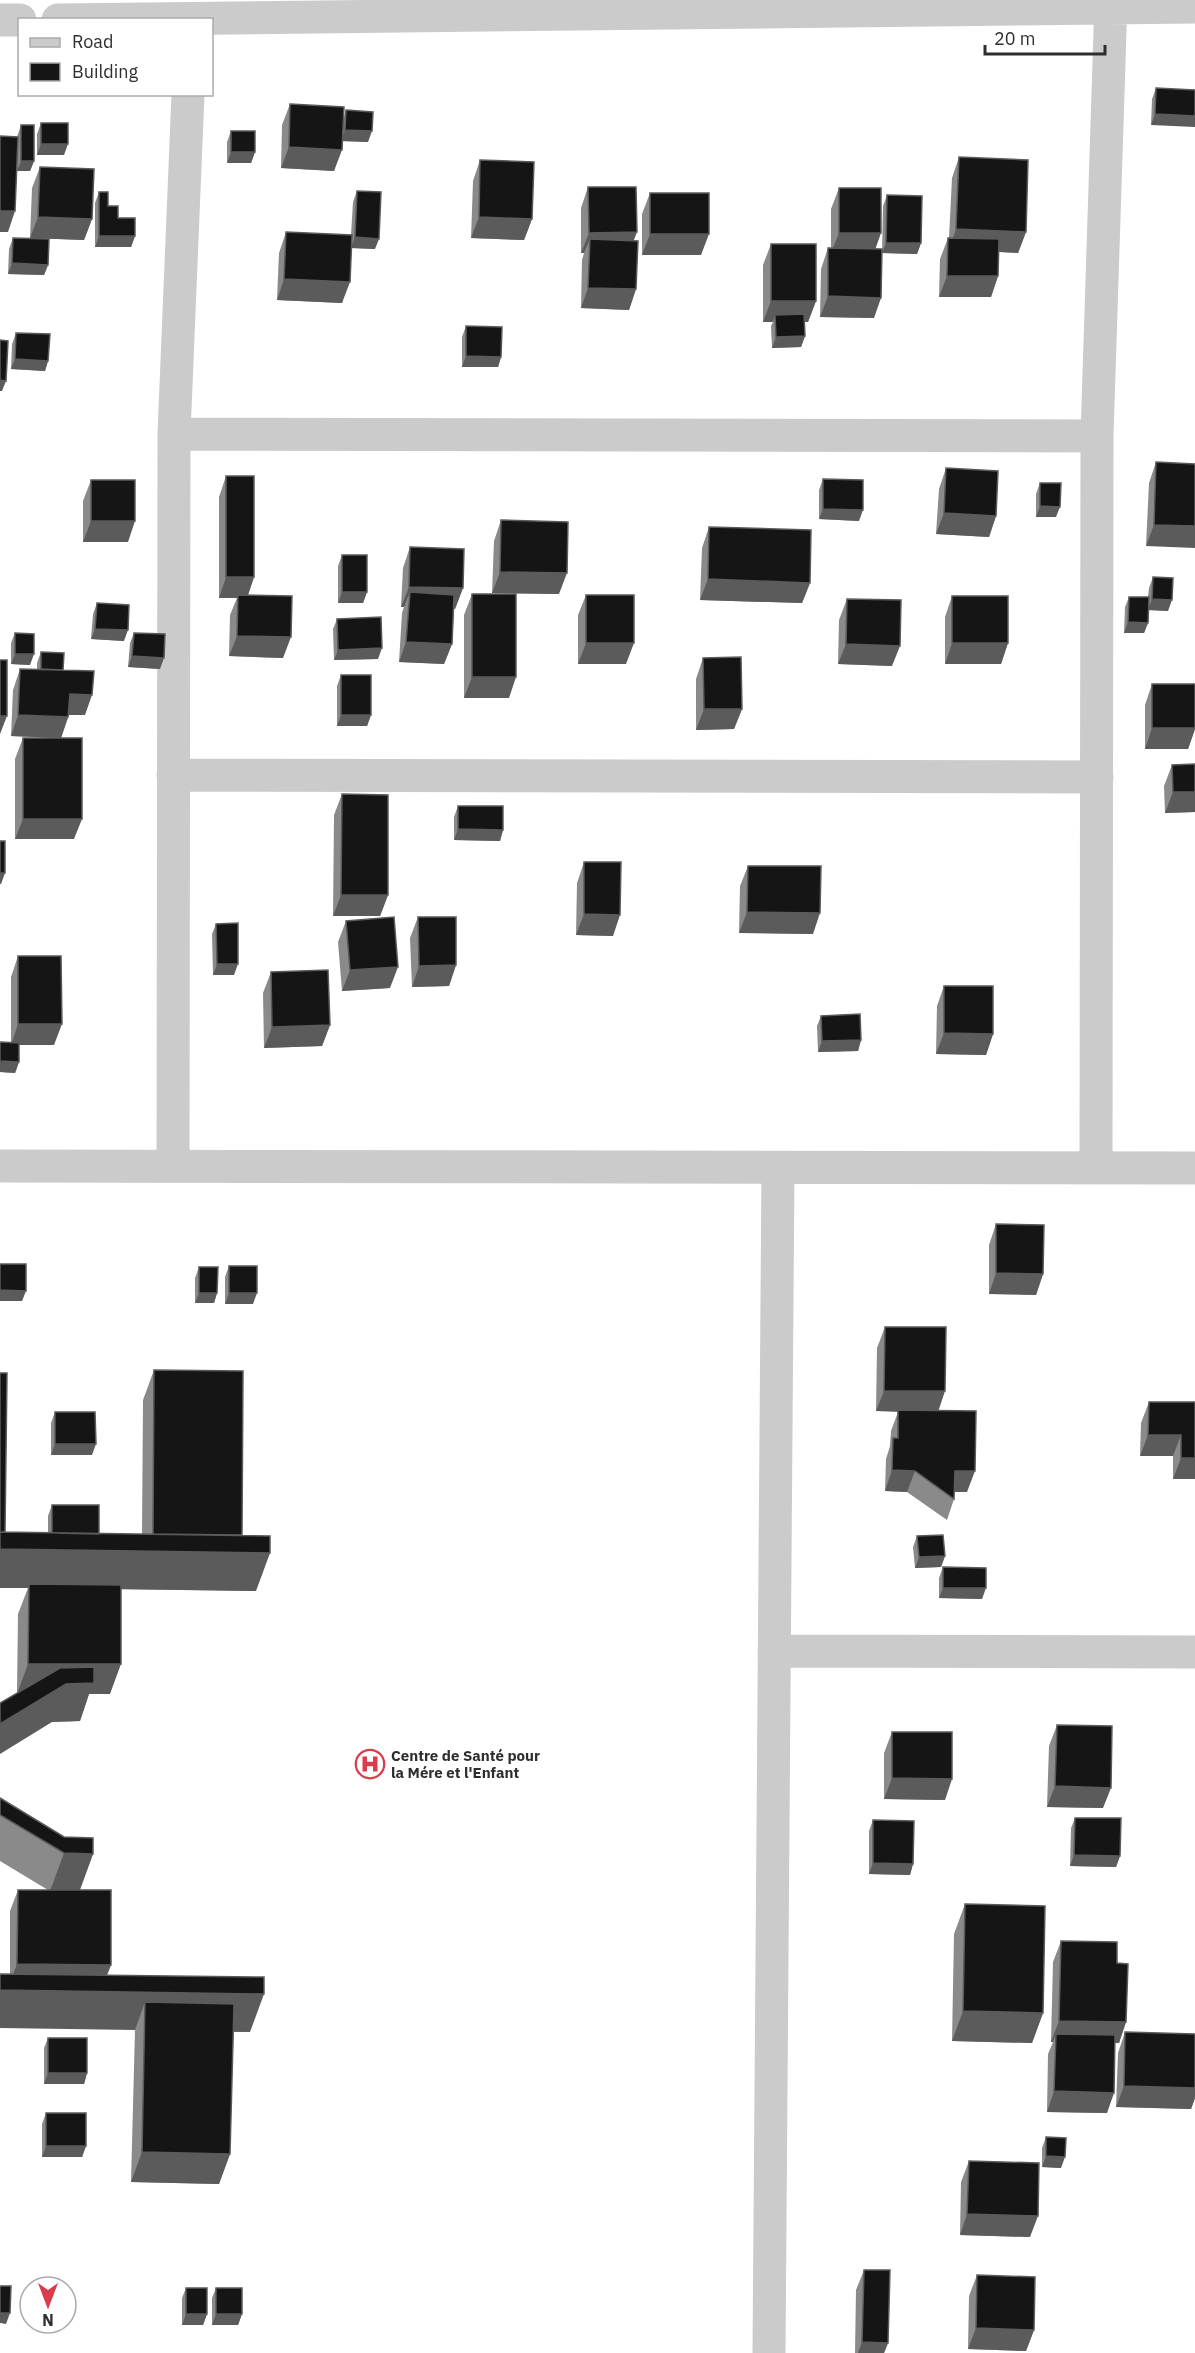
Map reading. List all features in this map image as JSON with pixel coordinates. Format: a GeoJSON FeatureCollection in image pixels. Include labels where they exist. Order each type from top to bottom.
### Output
{"type":"FeatureCollection","features":[{"type":"Feature","properties":{"kind":"street"},"geometry":{"type":"LineString","coordinates":[[1096,1168],[1097,436],[1111,4]]}},
{"type":"Feature","properties":{"kind":"street"},"geometry":{"type":"LineString","coordinates":[[96,18],[191,13],[1111,4],[1195,7]]}},
{"type":"Feature","properties":{"kind":"street"},"geometry":{"type":"LineString","coordinates":[[0,20],[18,20]]}},
{"type":"Feature","properties":{"kind":"street"},"geometry":{"type":"LineString","coordinates":[[173,1166],[174,434],[188,96]]}},
{"type":"Feature","properties":{"kind":"street"},"geometry":{"type":"LineString","coordinates":[[174,434],[1097,436]]}},
{"type":"Feature","properties":{"kind":"street"},"geometry":{"type":"LineString","coordinates":[[173,775],[1097,777]]}},
{"type":"Feature","properties":{"kind":"street"},"geometry":{"type":"LineString","coordinates":[[0,1166],[1195,1168]]}},
{"type":"Feature","properties":{"kind":"street"},"geometry":{"type":"LineString","coordinates":[[769,2353],[778,1168]]}},
{"type":"Feature","properties":{"kind":"street"},"geometry":{"type":"LineString","coordinates":[[774,1651],[1195,1652]]}},
{"type":"Feature","properties":{"kind":"building"},"geometry":{"type":"Polygon","coordinates":[[[1156,88],[1195,90],[1195,116],[1155,114],[1156,88]]]}},
{"type":"Feature","properties":{"kind":"building"},"geometry":{"type":"Polygon","coordinates":[[[290,104],[344,107],[342,150],[289,147],[290,104]]]}},
{"type":"Feature","properties":{"kind":"building"},"geometry":{"type":"Polygon","coordinates":[[[346,110],[373,112],[372,131],[345,130],[346,110]]]}},
{"type":"Feature","properties":{"kind":"building"},"geometry":{"type":"Polygon","coordinates":[[[41,123],[68,123],[68,144],[41,144],[41,123]]]}},
{"type":"Feature","properties":{"kind":"building"},"geometry":{"type":"Polygon","coordinates":[[[21,125],[34,125],[34,161],[21,161],[21,125]]]}},
{"type":"Feature","properties":{"kind":"building"},"geometry":{"type":"Polygon","coordinates":[[[231,131],[255,131],[255,152],[231,152],[231,131]]]}},
{"type":"Feature","properties":{"kind":"building"},"geometry":{"type":"Polygon","coordinates":[[[0,136],[18,137],[15,211],[0,211],[0,136]]]}},
{"type":"Feature","properties":{"kind":"building"},"geometry":{"type":"Polygon","coordinates":[[[959,157],[1028,160],[1026,232],[956,229],[959,157]]]}},
{"type":"Feature","properties":{"kind":"building"},"geometry":{"type":"Polygon","coordinates":[[[480,160],[534,162],[532,219],[479,217],[480,160]]]}},
{"type":"Feature","properties":{"kind":"building"},"geometry":{"type":"Polygon","coordinates":[[[40,167],[94,169],[92,219],[38,217],[40,167]]]}},
{"type":"Feature","properties":{"kind":"building"},"geometry":{"type":"Polygon","coordinates":[[[588,187],[636,187],[637,232],[589,233],[588,187]]]}},
{"type":"Feature","properties":{"kind":"building"},"geometry":{"type":"Polygon","coordinates":[[[839,188],[881,188],[881,233],[839,233],[839,188]]]}},
{"type":"Feature","properties":{"kind":"building"},"geometry":{"type":"Polygon","coordinates":[[[357,191],[381,192],[379,239],[355,237],[357,191]]]}},
{"type":"Feature","properties":{"kind":"building"},"geometry":{"type":"Polygon","coordinates":[[[99,192],[108,192],[108,206],[118,206],[118,218],[135,218],[135,236],[99,236],[99,192]]]}},
{"type":"Feature","properties":{"kind":"building"},"geometry":{"type":"Polygon","coordinates":[[[650,193],[709,193],[709,234],[650,234],[650,193]]]}},
{"type":"Feature","properties":{"kind":"building"},"geometry":{"type":"Polygon","coordinates":[[[887,195],[922,196],[921,243],[886,243],[887,195]]]}},
{"type":"Feature","properties":{"kind":"building"},"geometry":{"type":"Polygon","coordinates":[[[286,232],[352,235],[350,282],[284,279],[286,232]]]}},
{"type":"Feature","properties":{"kind":"building"},"geometry":{"type":"Polygon","coordinates":[[[13,238],[49,239],[48,265],[12,263],[13,238]]]}},
{"type":"Feature","properties":{"kind":"building"},"geometry":{"type":"Polygon","coordinates":[[[948,238],[999,239],[998,276],[947,276],[948,238]]]}},
{"type":"Feature","properties":{"kind":"building"},"geometry":{"type":"Polygon","coordinates":[[[590,239],[638,241],[636,289],[588,288],[590,239]]]}},
{"type":"Feature","properties":{"kind":"building"},"geometry":{"type":"Polygon","coordinates":[[[771,244],[816,244],[816,301],[771,301],[771,244]]]}},
{"type":"Feature","properties":{"kind":"building"},"geometry":{"type":"Polygon","coordinates":[[[828,248],[882,249],[881,298],[828,296],[828,248]]]}},
{"type":"Feature","properties":{"kind":"building"},"geometry":{"type":"Polygon","coordinates":[[[804,314],[805,336],[776,337],[775,315],[804,314]]]}},
{"type":"Feature","properties":{"kind":"building"},"geometry":{"type":"Polygon","coordinates":[[[466,326],[502,327],[501,357],[466,356],[466,326]]]}},
{"type":"Feature","properties":{"kind":"building"},"geometry":{"type":"Polygon","coordinates":[[[16,333],[50,334],[48,361],[15,359],[16,333]]]}},
{"type":"Feature","properties":{"kind":"building"},"geometry":{"type":"Polygon","coordinates":[[[0,340],[8,341],[6,381],[0,380],[0,340]]]}},
{"type":"Feature","properties":{"kind":"building"},"geometry":{"type":"Polygon","coordinates":[[[1156,462],[1195,464],[1195,526],[1154,525],[1156,462]]]}},
{"type":"Feature","properties":{"kind":"building"},"geometry":{"type":"Polygon","coordinates":[[[946,468],[998,471],[996,516],[944,513],[946,468]]]}},
{"type":"Feature","properties":{"kind":"building"},"geometry":{"type":"Polygon","coordinates":[[[226,476],[254,476],[254,577],[226,577],[226,476]]]}},
{"type":"Feature","properties":{"kind":"building"},"geometry":{"type":"Polygon","coordinates":[[[823,479],[863,480],[863,510],[823,509],[823,479]]]}},
{"type":"Feature","properties":{"kind":"building"},"geometry":{"type":"Polygon","coordinates":[[[91,480],[135,480],[135,521],[91,521],[91,480]]]}},
{"type":"Feature","properties":{"kind":"building"},"geometry":{"type":"Polygon","coordinates":[[[1040,483],[1061,483],[1060,507],[1040,506],[1040,483]]]}},
{"type":"Feature","properties":{"kind":"building"},"geometry":{"type":"Polygon","coordinates":[[[501,520],[568,522],[567,573],[500,572],[501,520]]]}},
{"type":"Feature","properties":{"kind":"building"},"geometry":{"type":"Polygon","coordinates":[[[709,527],[811,530],[810,583],[708,579],[709,527]]]}},
{"type":"Feature","properties":{"kind":"building"},"geometry":{"type":"Polygon","coordinates":[[[410,547],[464,549],[463,588],[409,587],[410,547]]]}},
{"type":"Feature","properties":{"kind":"building"},"geometry":{"type":"Polygon","coordinates":[[[342,555],[367,555],[367,592],[342,592],[342,555]]]}},
{"type":"Feature","properties":{"kind":"building"},"geometry":{"type":"Polygon","coordinates":[[[1153,577],[1173,578],[1172,600],[1152,599],[1153,577]]]}},
{"type":"Feature","properties":{"kind":"building"},"geometry":{"type":"Polygon","coordinates":[[[410,592],[454,595],[452,644],[406,642],[410,592]]]}},
{"type":"Feature","properties":{"kind":"building"},"geometry":{"type":"Polygon","coordinates":[[[472,594],[516,594],[516,677],[472,677],[472,594]]]}},
{"type":"Feature","properties":{"kind":"building"},"geometry":{"type":"Polygon","coordinates":[[[238,595],[292,596],[291,637],[237,636],[238,595]]]}},
{"type":"Feature","properties":{"kind":"building"},"geometry":{"type":"Polygon","coordinates":[[[586,595],[634,595],[634,643],[586,643],[586,595]]]}},
{"type":"Feature","properties":{"kind":"building"},"geometry":{"type":"Polygon","coordinates":[[[952,596],[1008,596],[1008,643],[952,643],[952,596]]]}},
{"type":"Feature","properties":{"kind":"building"},"geometry":{"type":"Polygon","coordinates":[[[1129,597],[1149,597],[1148,623],[1128,622],[1129,597]]]}},
{"type":"Feature","properties":{"kind":"building"},"geometry":{"type":"Polygon","coordinates":[[[847,599],[901,600],[900,646],[846,644],[847,599]]]}},
{"type":"Feature","properties":{"kind":"building"},"geometry":{"type":"Polygon","coordinates":[[[97,603],[129,605],[128,630],[95,629],[97,603]]]}},
{"type":"Feature","properties":{"kind":"building"},"geometry":{"type":"Polygon","coordinates":[[[381,617],[382,648],[338,650],[337,619],[381,617]]]}},
{"type":"Feature","properties":{"kind":"building"},"geometry":{"type":"Polygon","coordinates":[[[15,633],[34,634],[34,654],[15,654],[15,633]]]}},
{"type":"Feature","properties":{"kind":"building"},"geometry":{"type":"Polygon","coordinates":[[[134,633],[165,634],[164,658],[132,656],[134,633]]]}},
{"type":"Feature","properties":{"kind":"building"},"geometry":{"type":"Polygon","coordinates":[[[41,652],[64,653],[63,670],[41,669],[41,652]]]}},
{"type":"Feature","properties":{"kind":"building"},"geometry":{"type":"Polygon","coordinates":[[[741,657],[742,709],[704,709],[703,658],[741,657]]]}},
{"type":"Feature","properties":{"kind":"building"},"geometry":{"type":"Polygon","coordinates":[[[0,660],[7,660],[7,716],[0,716],[0,660]]]}},
{"type":"Feature","properties":{"kind":"building"},"geometry":{"type":"Polygon","coordinates":[[[20,669],[94,671],[92,695],[70,694],[68,717],[18,715],[20,669]]]}},
{"type":"Feature","properties":{"kind":"building"},"geometry":{"type":"Polygon","coordinates":[[[341,675],[371,675],[371,715],[341,715],[341,675]]]}},
{"type":"Feature","properties":{"kind":"building"},"geometry":{"type":"Polygon","coordinates":[[[1152,684],[1195,684],[1195,728],[1152,728],[1152,684]]]}},
{"type":"Feature","properties":{"kind":"building"},"geometry":{"type":"Polygon","coordinates":[[[23,738],[82,738],[82,819],[23,819],[23,738]]]}},
{"type":"Feature","properties":{"kind":"building"},"geometry":{"type":"Polygon","coordinates":[[[1195,764],[1195,792],[1173,792],[1172,765],[1195,764]]]}},
{"type":"Feature","properties":{"kind":"building"},"geometry":{"type":"Polygon","coordinates":[[[342,794],[388,795],[388,895],[341,895],[342,794]]]}},
{"type":"Feature","properties":{"kind":"building"},"geometry":{"type":"Polygon","coordinates":[[[458,806],[503,806],[503,830],[458,829],[458,806]]]}},
{"type":"Feature","properties":{"kind":"building"},"geometry":{"type":"Polygon","coordinates":[[[0,841],[5,841],[5,873],[0,873],[0,841]]]}},
{"type":"Feature","properties":{"kind":"building"},"geometry":{"type":"Polygon","coordinates":[[[584,862],[621,862],[620,915],[584,914],[584,862]]]}},
{"type":"Feature","properties":{"kind":"building"},"geometry":{"type":"Polygon","coordinates":[[[748,866],[821,866],[820,913],[747,912],[748,866]]]}},
{"type":"Feature","properties":{"kind":"building"},"geometry":{"type":"Polygon","coordinates":[[[394,917],[398,967],[350,970],[346,921],[394,917]]]}},
{"type":"Feature","properties":{"kind":"building"},"geometry":{"type":"Polygon","coordinates":[[[418,917],[456,917],[456,965],[419,966],[418,917]]]}},
{"type":"Feature","properties":{"kind":"building"},"geometry":{"type":"Polygon","coordinates":[[[238,923],[238,964],[217,964],[216,924],[238,923]]]}},
{"type":"Feature","properties":{"kind":"building"},"geometry":{"type":"Polygon","coordinates":[[[18,956],[61,956],[62,1024],[18,1024],[18,956]]]}},
{"type":"Feature","properties":{"kind":"building"},"geometry":{"type":"Polygon","coordinates":[[[328,970],[330,1025],[272,1027],[271,972],[328,970]]]}},
{"type":"Feature","properties":{"kind":"building"},"geometry":{"type":"Polygon","coordinates":[[[944,986],[993,986],[993,1034],[944,1033],[944,986]]]}},
{"type":"Feature","properties":{"kind":"building"},"geometry":{"type":"Polygon","coordinates":[[[860,1014],[861,1040],[822,1041],[821,1016],[860,1014]]]}},
{"type":"Feature","properties":{"kind":"building"},"geometry":{"type":"Polygon","coordinates":[[[0,1042],[19,1043],[19,1062],[0,1061],[0,1042]]]}},
{"type":"Feature","properties":{"kind":"building"},"geometry":{"type":"Polygon","coordinates":[[[996,1224],[1044,1225],[1043,1274],[996,1273],[996,1224]]]}},
{"type":"Feature","properties":{"kind":"building"},"geometry":{"type":"Polygon","coordinates":[[[0,1264],[26,1264],[26,1291],[0,1290],[0,1264]]]}},
{"type":"Feature","properties":{"kind":"building"},"geometry":{"type":"Polygon","coordinates":[[[229,1266],[257,1266],[257,1293],[229,1293],[229,1266]]]}},
{"type":"Feature","properties":{"kind":"building"},"geometry":{"type":"Polygon","coordinates":[[[199,1267],[218,1267],[217,1293],[199,1293],[199,1267]]]}},
{"type":"Feature","properties":{"kind":"building"},"geometry":{"type":"Polygon","coordinates":[[[885,1327],[946,1327],[945,1391],[884,1391],[885,1327]]]}},
{"type":"Feature","properties":{"kind":"building"},"geometry":{"type":"Polygon","coordinates":[[[154,1370],[243,1371],[242,1535],[153,1534],[154,1370]]]}},
{"type":"Feature","properties":{"kind":"building"},"geometry":{"type":"Polygon","coordinates":[[[0,1373],[7,1373],[5,1532],[0,1532],[0,1373]]]}},
{"type":"Feature","properties":{"kind":"building"},"geometry":{"type":"Polygon","coordinates":[[[1149,1402],[1195,1402],[1195,1458],[1181,1458],[1181,1435],[1148,1435],[1149,1402]]]}},
{"type":"Feature","properties":{"kind":"building"},"geometry":{"type":"Polygon","coordinates":[[[898,1410],[976,1411],[975,1471],[955,1471],[954,1499],[915,1471],[892,1470],[893,1438],[898,1438],[898,1410]]]}},
{"type":"Feature","properties":{"kind":"building"},"geometry":{"type":"Polygon","coordinates":[[[55,1412],[95,1412],[96,1444],[55,1444],[55,1412]]]}},
{"type":"Feature","properties":{"kind":"building"},"geometry":{"type":"Polygon","coordinates":[[[52,1505],[99,1505],[99,1534],[52,1533],[52,1505]]]}},
{"type":"Feature","properties":{"kind":"building"},"geometry":{"type":"Polygon","coordinates":[[[0,1532],[270,1536],[270,1553],[0,1549],[0,1532]]]}},
{"type":"Feature","properties":{"kind":"building"},"geometry":{"type":"Polygon","coordinates":[[[943,1535],[945,1556],[919,1557],[917,1536],[943,1535]]]}},
{"type":"Feature","properties":{"kind":"building"},"geometry":{"type":"Polygon","coordinates":[[[943,1567],[986,1568],[986,1588],[943,1588],[943,1567]]]}},
{"type":"Feature","properties":{"kind":"building"},"geometry":{"type":"Polygon","coordinates":[[[29,1584],[121,1585],[121,1664],[28,1664],[29,1584]]]}},
{"type":"Feature","properties":{"kind":"building"},"geometry":{"type":"Polygon","coordinates":[[[94,1667],[94,1683],[66,1684],[0,1724],[0,1703],[60,1668],[94,1667]]]}},
{"type":"Feature","properties":{"kind":"building"},"geometry":{"type":"Polygon","coordinates":[[[1057,1725],[1112,1726],[1111,1788],[1055,1786],[1057,1725]]]}},
{"type":"Feature","properties":{"kind":"building"},"geometry":{"type":"Polygon","coordinates":[[[892,1732],[952,1732],[952,1779],[892,1778],[892,1732]]]}},
{"type":"Feature","properties":{"kind":"building"},"geometry":{"type":"Polygon","coordinates":[[[0,1798],[64,1837],[93,1838],[93,1854],[64,1853],[0,1815],[0,1798]]]}},
{"type":"Feature","properties":{"kind":"building"},"geometry":{"type":"Polygon","coordinates":[[[1075,1818],[1121,1818],[1120,1856],[1074,1855],[1075,1818]]]}},
{"type":"Feature","properties":{"kind":"building"},"geometry":{"type":"Polygon","coordinates":[[[873,1820],[914,1821],[913,1864],[873,1863],[873,1820]]]}},
{"type":"Feature","properties":{"kind":"building"},"geometry":{"type":"Polygon","coordinates":[[[18,1890],[111,1890],[111,1965],[17,1964],[18,1890]]]}},
{"type":"Feature","properties":{"kind":"building"},"geometry":{"type":"Polygon","coordinates":[[[965,1904],[1045,1906],[1043,2013],[963,2011],[965,1904]]]}},
{"type":"Feature","properties":{"kind":"building"},"geometry":{"type":"Polygon","coordinates":[[[1061,1941],[1117,1942],[1117,1963],[1128,1964],[1126,2022],[1059,2021],[1061,1941]]]}},
{"type":"Feature","properties":{"kind":"building"},"geometry":{"type":"Polygon","coordinates":[[[0,1974],[264,1977],[264,1994],[0,1990],[0,1974]]]}},
{"type":"Feature","properties":{"kind":"building"},"geometry":{"type":"Polygon","coordinates":[[[145,2002],[234,2004],[230,2154],[142,2152],[145,2002]]]}},
{"type":"Feature","properties":{"kind":"building"},"geometry":{"type":"Polygon","coordinates":[[[1125,2032],[1195,2034],[1195,2088],[1124,2086],[1125,2032]]]}},
{"type":"Feature","properties":{"kind":"building"},"geometry":{"type":"Polygon","coordinates":[[[1056,2034],[1115,2035],[1114,2093],[1054,2091],[1056,2034]]]}},
{"type":"Feature","properties":{"kind":"building"},"geometry":{"type":"Polygon","coordinates":[[[48,2038],[87,2038],[87,2073],[48,2073],[48,2038]]]}},
{"type":"Feature","properties":{"kind":"building"},"geometry":{"type":"Polygon","coordinates":[[[46,2113],[86,2113],[86,2146],[46,2146],[46,2113]]]}},
{"type":"Feature","properties":{"kind":"building"},"geometry":{"type":"Polygon","coordinates":[[[1046,2137],[1066,2138],[1065,2157],[1046,2156],[1046,2137]]]}},
{"type":"Feature","properties":{"kind":"building"},"geometry":{"type":"Polygon","coordinates":[[[969,2161],[1039,2163],[1038,2216],[967,2214],[969,2161]]]}},
{"type":"Feature","properties":{"kind":"building"},"geometry":{"type":"Polygon","coordinates":[[[864,2270],[890,2270],[888,2343],[862,2342],[864,2270]]]}},
{"type":"Feature","properties":{"kind":"building"},"geometry":{"type":"Polygon","coordinates":[[[977,2275],[1035,2277],[1034,2330],[976,2328],[977,2275]]]}},
{"type":"Feature","properties":{"kind":"building"},"geometry":{"type":"Polygon","coordinates":[[[0,2286],[11,2286],[10,2313],[0,2313],[0,2286]]]}},
{"type":"Feature","properties":{"kind":"building"},"geometry":{"type":"Polygon","coordinates":[[[186,2288],[207,2288],[207,2314],[186,2314],[186,2288]]]}},
{"type":"Feature","properties":{"kind":"building"},"geometry":{"type":"Polygon","coordinates":[[[216,2288],[242,2288],[242,2314],[216,2314],[216,2288]]]}},
{"type":"Feature","properties":{"kind":"place","name":"Centre de Santé pour la Mére et l'Enfant"},"geometry":{"type":"Point","coordinates":[370,1764]}}]}
